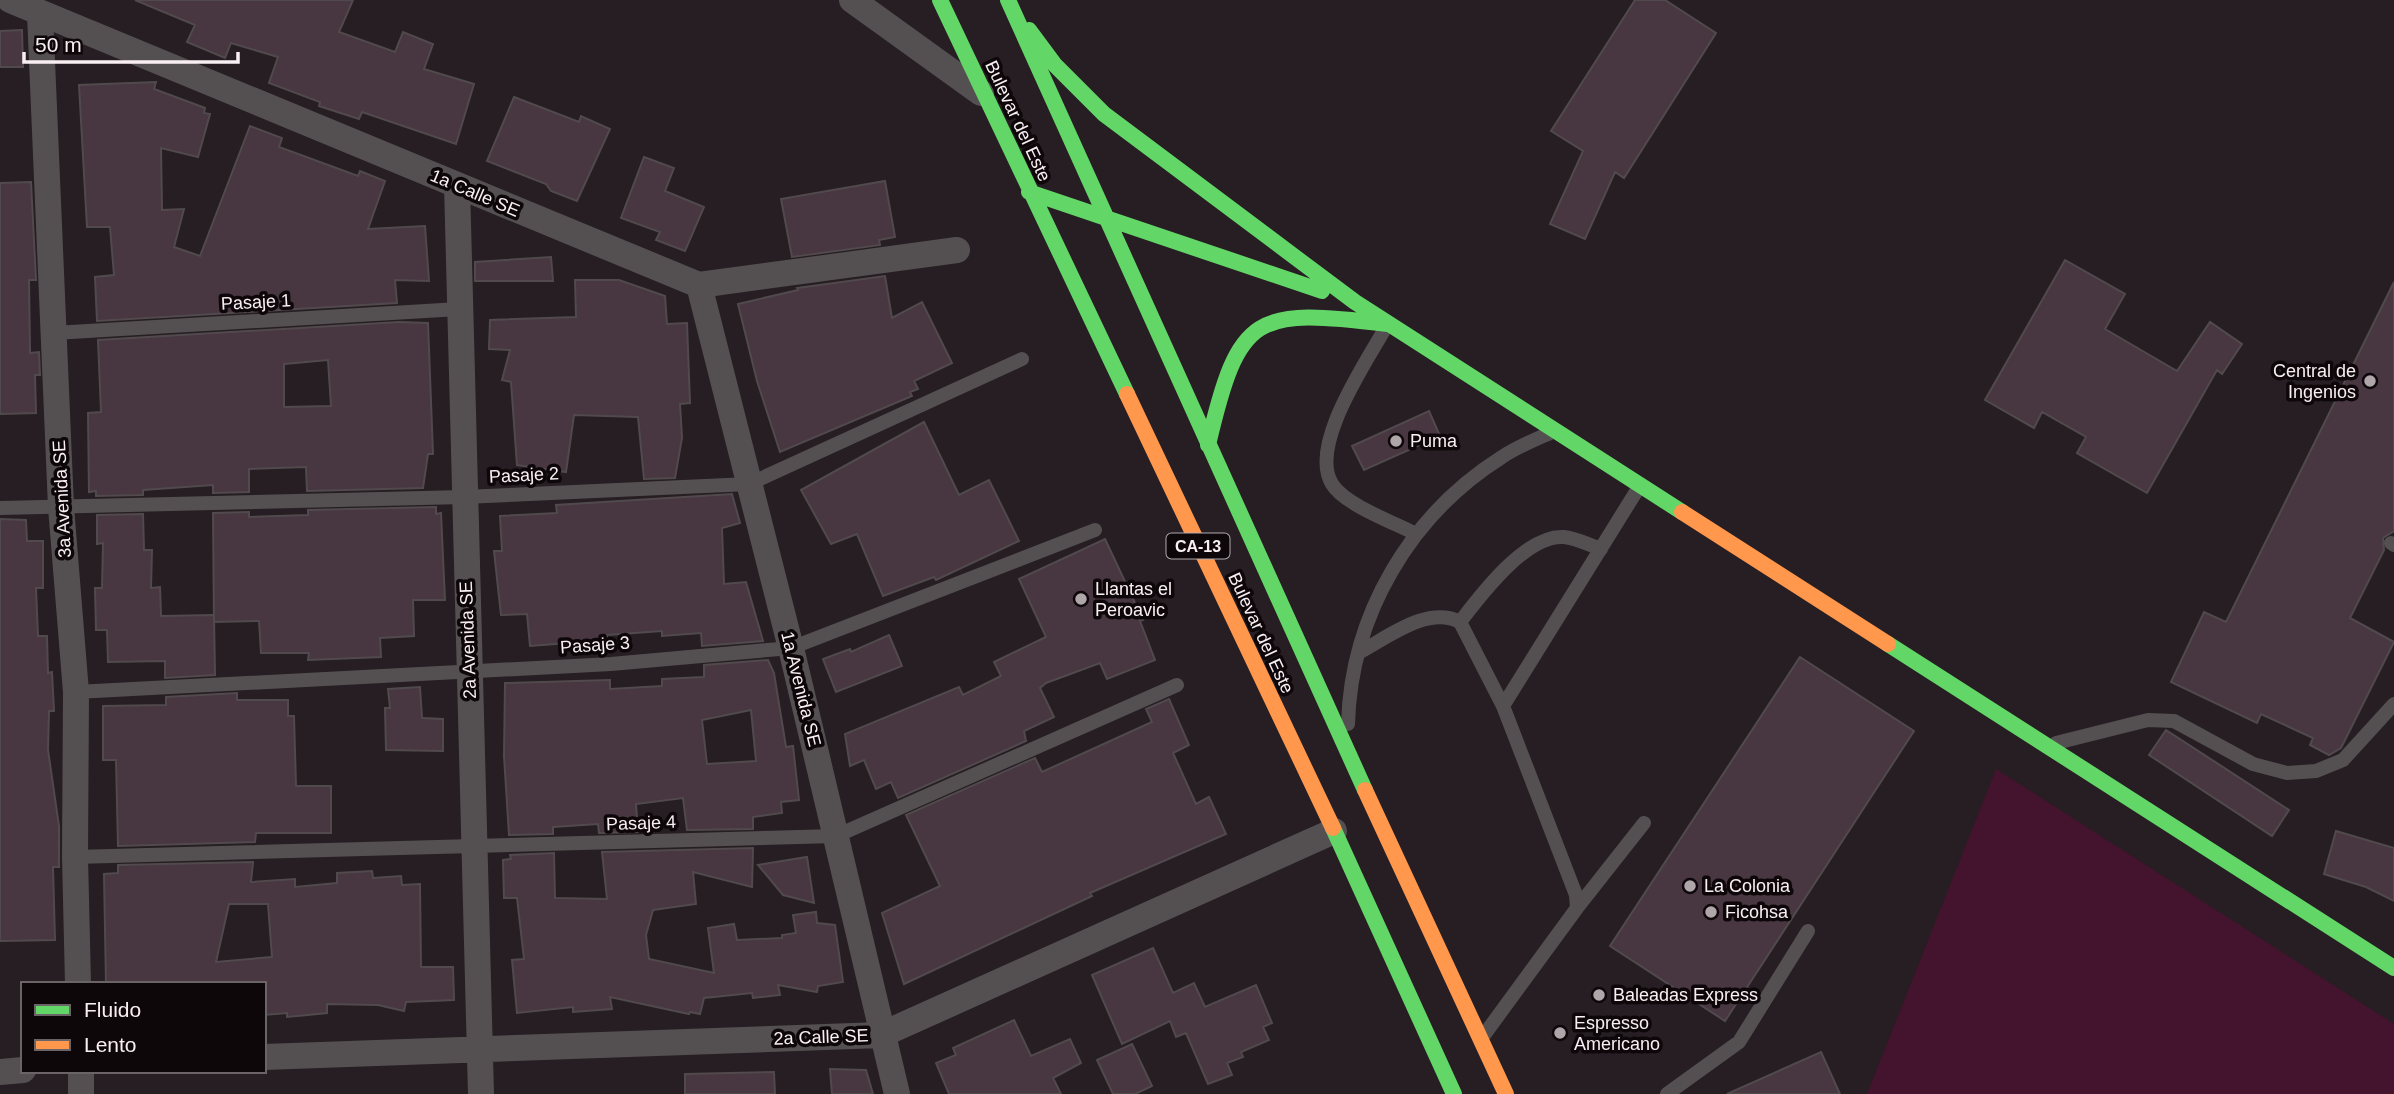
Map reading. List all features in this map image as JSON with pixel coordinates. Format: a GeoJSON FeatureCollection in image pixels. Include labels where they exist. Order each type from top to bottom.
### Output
{"type":"FeatureCollection","features":[{"type":"Feature","properties":{"kind":"main road","name":"Bulevar del Este"},"geometry":{"type":"LineString","coordinates":[[940,0],[1334,831],[1454,1094]]}},
{"type":"Feature","properties":{"kind":"main road","name":"Bulevar del Este"},"geometry":{"type":"LineString","coordinates":[[1010,3],[1348,753],[1506,1094]]}},
{"type":"Feature","properties":{"kind":"main road"},"geometry":{"type":"LineString","coordinates":[[1010,3],[1055,65],[1104,114],[1355,302],[2394,968]]}},
{"type":"Feature","properties":{"kind":"main road"},"geometry":{"type":"LineString","coordinates":[[1029,192],[1355,302]]}},
{"type":"Feature","properties":{"kind":"main road"},"geometry":{"type":"LineString","coordinates":[[1208,445],[1225,374],[1233,353],[1255,328],[1280,316],[1324,315],[1388,324]]}},
{"type":"Feature","properties":{"kind":"main road"},"geometry":{"type":"LineString","coordinates":[[1163,472],[1209,530],[1263,641]]}},
{"type":"Feature","properties":{"kind":"main road"},"geometry":{"type":"LineString","coordinates":[[1332,760],[1348,753]]}},
{"type":"Feature","properties":{"kind":"street","name":"1a Calle SE"},"geometry":{"type":"LineString","coordinates":[[10,0],[40,15],[260,101],[699,285]]}},
{"type":"Feature","properties":{"kind":"street"},"geometry":{"type":"LineString","coordinates":[[852,0],[986,96]]}},
{"type":"Feature","properties":{"kind":"street","name":"3a Avenida SE"},"geometry":{"type":"LineString","coordinates":[[40,15],[61,508],[76,692],[75,857],[78,982]]}},
{"type":"Feature","properties":{"kind":"street","name":"2a Avenida SE"},"geometry":{"type":"LineString","coordinates":[[457,185],[481,1094]]}},
{"type":"Feature","properties":{"kind":"street"},"geometry":{"type":"LineString","coordinates":[[699,285],[957,250]]}},
{"type":"Feature","properties":{"kind":"street","name":"1a Avenida SE"},"geometry":{"type":"LineString","coordinates":[[699,285],[792,648],[897,1094]]}},
{"type":"Feature","properties":{"kind":"street","name":"2a Calle SE"},"geometry":{"type":"LineString","coordinates":[[266,1058],[881,1035],[1334,831]]}},
{"type":"Feature","properties":{"kind":"street"},"geometry":{"type":"LineString","coordinates":[[0,1072],[21,1070]]}},
{"type":"Feature","properties":{"kind":"street"},"geometry":{"type":"LineString","coordinates":[[81,1073],[81,1094]]}},
{"type":"Feature","properties":{"kind":"lane","name":"Pasaje 1"},"geometry":{"type":"LineString","coordinates":[[54,333],[460,309]]}},
{"type":"Feature","properties":{"kind":"lane"},"geometry":{"type":"LineString","coordinates":[[1388,324],[1333,425],[1326,468],[1332,484],[1344,496],[1416,534]]}},
{"type":"Feature","properties":{"kind":"lane","name":"Pasaje 2"},"geometry":{"type":"LineString","coordinates":[[0,508],[464,497],[749,484],[1022,359]]}},
{"type":"Feature","properties":{"kind":"lane"},"geometry":{"type":"LineString","coordinates":[[1348,753],[1349,695],[1358,653],[1383,583],[1416,534],[1455,491],[1503,456],[1556,430]]}},
{"type":"Feature","properties":{"kind":"lane"},"geometry":{"type":"LineString","coordinates":[[1503,706],[1641,484]]}},
{"type":"Feature","properties":{"kind":"lane","name":"Pasaje 3"},"geometry":{"type":"LineString","coordinates":[[76,692],[611,664],[792,648],[1095,530]]}},
{"type":"Feature","properties":{"kind":"lane"},"geometry":{"type":"LineString","coordinates":[[1460,622],[1495,577],[1545,541],[1563,537],[1601,549]]}},
{"type":"Feature","properties":{"kind":"lane"},"geometry":{"type":"LineString","coordinates":[[1358,653],[1430,616],[1450,617],[1460,622],[1503,706],[1576,895],[1577,908]]}},
{"type":"Feature","properties":{"kind":"lane","name":"Pasaje 4"},"geometry":{"type":"LineString","coordinates":[[75,857],[836,836],[1177,685]]}},
{"type":"Feature","properties":{"kind":"lane"},"geometry":{"type":"LineString","coordinates":[[2048,745],[2148,720],[2174,722],[2253,764],[2287,773],[2316,771],[2343,760],[2394,704]]}},
{"type":"Feature","properties":{"kind":"lane"},"geometry":{"type":"LineString","coordinates":[[1480,1040],[1577,908],[1644,823]]}},
{"type":"Feature","properties":{"kind":"lane"},"geometry":{"type":"LineString","coordinates":[[1667,1094],[1739,1042],[1808,931]]}},
{"type":"Feature","properties":{"kind":"shaded area"},"geometry":{"type":"Polygon","coordinates":[[[1996,769],[2394,1024],[2394,1094],[1867,1094],[1996,769]]]}},
{"type":"Feature","properties":{"kind":"building"},"geometry":{"type":"Polygon","coordinates":[[[135,0],[353,0],[339,32],[395,52],[403,32],[433,44],[424,69],[474,84],[456,144],[362,112],[359,119],[319,106],[320,102],[269,83],[278,57],[231,43],[225,58],[187,42],[195,25],[135,0]]]}},
{"type":"Feature","properties":{"kind":"building"},"geometry":{"type":"Polygon","coordinates":[[[1635,0],[1665,0],[1716,33],[1624,178],[1615,172],[1585,239],[1550,224],[1583,151],[1551,131],[1635,0]]]}},
{"type":"Feature","properties":{"kind":"building"},"geometry":{"type":"Polygon","coordinates":[[[22,30],[23,67],[0,67],[0,31],[22,30]]]}},
{"type":"Feature","properties":{"kind":"building"},"geometry":{"type":"Polygon","coordinates":[[[156,82],[154,89],[205,108],[204,113],[210,114],[198,157],[161,148],[162,210],[184,209],[174,247],[200,256],[250,126],[282,138],[279,147],[358,176],[360,171],[385,181],[368,229],[425,226],[429,281],[395,280],[397,303],[97,321],[95,277],[114,275],[110,227],[87,227],[79,85],[156,82]]]}},
{"type":"Feature","properties":{"kind":"building"},"geometry":{"type":"Polygon","coordinates":[[[514,97],[579,122],[581,116],[610,129],[577,201],[551,191],[546,184],[487,161],[514,97]]]}},
{"type":"Feature","properties":{"kind":"building"},"geometry":{"type":"Polygon","coordinates":[[[644,157],[674,168],[665,191],[704,207],[685,251],[656,240],[660,232],[621,218],[644,157]]]}},
{"type":"Feature","properties":{"kind":"building"},"geometry":{"type":"Polygon","coordinates":[[[885,181],[895,237],[879,240],[880,245],[792,257],[781,199],[885,181]]]}},
{"type":"Feature","properties":{"kind":"building"},"geometry":{"type":"Polygon","coordinates":[[[31,182],[36,280],[29,280],[30,353],[39,352],[40,375],[35,375],[36,413],[0,414],[0,183],[31,182]]]}},
{"type":"Feature","properties":{"kind":"building"},"geometry":{"type":"Polygon","coordinates":[[[551,257],[553,281],[475,281],[475,262],[551,257]]]}},
{"type":"Feature","properties":{"kind":"building"},"geometry":{"type":"Polygon","coordinates":[[[2065,260],[2125,294],[2105,329],[2177,371],[2210,322],[2242,344],[2222,374],[2217,370],[2147,493],[2077,453],[2086,437],[2042,412],[2034,428],[1985,400],[2065,260]]]}},
{"type":"Feature","properties":{"kind":"building"},"geometry":{"type":"Polygon","coordinates":[[[885,276],[892,318],[922,302],[952,363],[914,381],[918,389],[910,392],[912,396],[780,452],[757,381],[738,304],[798,290],[797,288],[885,276]]]}},
{"type":"Feature","properties":{"kind":"building"},"geometry":{"type":"Polygon","coordinates":[[[575,280],[619,280],[665,296],[667,324],[687,323],[690,403],[680,404],[682,438],[675,478],[644,479],[638,417],[574,415],[566,472],[517,465],[511,382],[502,380],[510,350],[489,349],[490,320],[576,317],[575,280]]]}},
{"type":"Feature","properties":{"kind":"building"},"geometry":{"type":"Polygon","coordinates":[[[2394,282],[2394,531],[2383,538],[2384,550],[2350,618],[2394,642],[2341,748],[2329,755],[2310,745],[2313,738],[2261,714],[2257,723],[2171,682],[2204,612],[2226,622],[2394,282]]]}},
{"type":"Feature","properties":{"kind":"building"},"geometry":{"type":"Polygon","coordinates":[[[399,322],[428,323],[433,454],[428,454],[423,488],[307,491],[306,467],[249,469],[249,492],[213,493],[213,485],[143,490],[143,495],[96,496],[96,491],[89,492],[88,413],[101,412],[98,340],[399,322]],[[328,360],[284,364],[284,407],[331,406],[328,360]]]}},
{"type":"Feature","properties":{"kind":"building","name":"Puma"},"geometry":{"type":"Polygon","coordinates":[[[1429,411],[1440,436],[1364,470],[1352,446],[1429,411]]]}},
{"type":"Feature","properties":{"kind":"building"},"geometry":{"type":"Polygon","coordinates":[[[924,422],[959,495],[989,480],[1019,541],[936,580],[934,577],[883,596],[857,534],[831,544],[801,490],[924,422]]]}},
{"type":"Feature","properties":{"kind":"building"},"geometry":{"type":"Polygon","coordinates":[[[732,494],[740,523],[722,528],[724,584],[746,582],[763,641],[702,646],[701,633],[662,636],[662,631],[607,635],[607,640],[530,646],[527,614],[501,615],[494,551],[502,551],[500,516],[557,513],[556,505],[732,494]]]}},
{"type":"Feature","properties":{"kind":"building"},"geometry":{"type":"Polygon","coordinates":[[[436,507],[436,514],[441,513],[445,600],[413,600],[414,636],[380,638],[381,657],[308,660],[309,653],[261,653],[259,621],[214,622],[213,513],[249,512],[249,517],[308,515],[308,510],[436,507]]]}},
{"type":"Feature","properties":{"kind":"building"},"geometry":{"type":"Polygon","coordinates":[[[143,514],[144,550],[152,550],[151,588],[160,587],[161,616],[214,615],[215,675],[165,678],[165,661],[108,662],[107,630],[96,630],[95,588],[102,588],[103,543],[97,544],[97,515],[143,514]]]}},
{"type":"Feature","properties":{"kind":"building"},"geometry":{"type":"Polygon","coordinates":[[[0,519],[26,520],[27,541],[43,541],[43,588],[36,588],[38,636],[47,636],[48,673],[52,672],[54,711],[49,711],[48,750],[59,826],[59,867],[53,867],[55,940],[0,941],[0,519]]]}},
{"type":"Feature","properties":{"kind":"building"},"geometry":{"type":"Polygon","coordinates":[[[1105,539],[1143,620],[1140,621],[1155,660],[1107,679],[1100,663],[1046,683],[1040,688],[1054,717],[1024,731],[1026,741],[898,798],[891,782],[876,789],[864,760],[850,766],[845,734],[959,687],[963,695],[1001,676],[994,662],[1046,637],[1019,579],[1105,539]]]}},
{"type":"Feature","properties":{"kind":"building"},"geometry":{"type":"Polygon","coordinates":[[[889,635],[902,666],[836,692],[823,659],[850,649],[851,652],[889,635]]]}},
{"type":"Feature","properties":{"kind":"building"},"geometry":{"type":"Polygon","coordinates":[[[1800,657],[1914,731],[1725,1021],[1610,946],[1800,657]]]}},
{"type":"Feature","properties":{"kind":"building"},"geometry":{"type":"Polygon","coordinates":[[[768,660],[774,673],[786,747],[793,746],[799,800],[781,802],[782,813],[753,817],[753,829],[687,830],[683,798],[636,804],[638,832],[599,833],[598,824],[553,827],[553,834],[509,835],[504,756],[505,683],[610,680],[610,689],[662,686],[662,679],[704,677],[704,665],[768,660]],[[751,710],[702,720],[707,764],[756,761],[751,710]]]}},
{"type":"Feature","properties":{"kind":"building"},"geometry":{"type":"Polygon","coordinates":[[[420,687],[422,718],[443,719],[443,751],[386,750],[385,708],[390,708],[388,689],[420,687]]]}},
{"type":"Feature","properties":{"kind":"building"},"geometry":{"type":"Polygon","coordinates":[[[237,693],[237,700],[288,700],[288,716],[294,716],[296,786],[331,786],[331,833],[256,833],[255,842],[118,846],[116,760],[103,760],[103,706],[166,705],[166,697],[237,693]]]}},
{"type":"Feature","properties":{"kind":"building"},"geometry":{"type":"Polygon","coordinates":[[[1169,699],[1189,745],[1173,753],[1196,804],[1209,797],[1226,834],[1090,893],[1092,896],[904,984],[882,913],[940,886],[906,815],[1035,758],[1042,772],[1152,722],[1146,709],[1169,699]]]}},
{"type":"Feature","properties":{"kind":"building"},"geometry":{"type":"Polygon","coordinates":[[[2166,730],[2289,810],[2272,836],[2149,755],[2166,730]]]}},
{"type":"Feature","properties":{"kind":"building"},"geometry":{"type":"Polygon","coordinates":[[[2336,831],[2394,848],[2394,901],[2366,887],[2324,874],[2336,831]]]}},
{"type":"Feature","properties":{"kind":"building"},"geometry":{"type":"Polygon","coordinates":[[[753,848],[752,887],[693,872],[696,904],[653,910],[646,935],[649,959],[714,973],[708,928],[734,924],[737,940],[782,938],[782,935],[796,933],[793,915],[816,912],[817,923],[835,925],[843,982],[818,986],[817,992],[778,985],[780,995],[753,998],[752,993],[704,998],[700,1014],[610,997],[612,1009],[573,1012],[573,1007],[517,1013],[512,960],[524,959],[517,898],[504,898],[503,860],[511,859],[510,855],[554,853],[555,898],[607,899],[602,852],[753,848]]]}},
{"type":"Feature","properties":{"kind":"building"},"geometry":{"type":"Polygon","coordinates":[[[807,857],[814,903],[783,895],[758,865],[807,857]]]}},
{"type":"Feature","properties":{"kind":"building"},"geometry":{"type":"Polygon","coordinates":[[[253,862],[251,882],[295,879],[295,887],[337,883],[337,873],[372,871],[373,878],[401,876],[402,885],[420,884],[421,967],[453,967],[454,1000],[406,1002],[404,1011],[378,1005],[327,1004],[327,1013],[287,1017],[287,1013],[266,1015],[266,982],[106,982],[104,874],[118,873],[118,865],[253,862]],[[229,904],[216,962],[272,957],[268,904],[229,904]]]}},
{"type":"Feature","properties":{"kind":"building"},"geometry":{"type":"Polygon","coordinates":[[[1153,948],[1173,993],[1194,983],[1205,1007],[1256,985],[1272,1023],[1263,1027],[1269,1040],[1241,1052],[1243,1057],[1227,1063],[1232,1075],[1208,1084],[1186,1033],[1176,1037],[1170,1021],[1122,1044],[1092,975],[1153,948]]]}},
{"type":"Feature","properties":{"kind":"building"},"geometry":{"type":"Polygon","coordinates":[[[1014,1020],[1031,1056],[1070,1039],[1081,1063],[1053,1078],[1061,1094],[949,1094],[936,1063],[956,1055],[953,1048],[1014,1020]]]}},
{"type":"Feature","properties":{"kind":"building"},"geometry":{"type":"Polygon","coordinates":[[[1132,1044],[1152,1086],[1135,1094],[1113,1094],[1097,1060],[1132,1044]]]}},
{"type":"Feature","properties":{"kind":"building"},"geometry":{"type":"Polygon","coordinates":[[[1821,1052],[1840,1094],[1727,1094],[1821,1052]]]}},
{"type":"Feature","properties":{"kind":"building"},"geometry":{"type":"Polygon","coordinates":[[[830,1069],[866,1070],[873,1094],[832,1094],[830,1069]]]}},
{"type":"Feature","properties":{"kind":"building"},"geometry":{"type":"Polygon","coordinates":[[[774,1072],[775,1094],[685,1094],[685,1074],[774,1072]]]}},
{"type":"Feature","properties":{"kind":"traffic: fast"},"geometry":{"type":"LineString","coordinates":[[940,0],[1127,394]]}},
{"type":"Feature","properties":{"kind":"traffic: fast"},"geometry":{"type":"LineString","coordinates":[[1008,0],[1365,790]]}},
{"type":"Feature","properties":{"kind":"traffic: fast"},"geometry":{"type":"LineString","coordinates":[[1029,30],[1055,65],[1104,114],[1355,302],[1682,512]]}},
{"type":"Feature","properties":{"kind":"traffic: fast"},"geometry":{"type":"LineString","coordinates":[[1029,192],[1322,291]]}},
{"type":"Feature","properties":{"kind":"traffic: fast"},"geometry":{"type":"LineString","coordinates":[[1208,445],[1230,368],[1244,344],[1260,329],[1281,320],[1308,317],[1388,324]]}},
{"type":"Feature","properties":{"kind":"traffic: fast"},"geometry":{"type":"LineString","coordinates":[[1888,644],[2394,968]]}},
{"type":"Feature","properties":{"kind":"traffic: fast"},"geometry":{"type":"LineString","coordinates":[[1333,828],[1454,1094]]}},
{"type":"Feature","properties":{"kind":"traffic: slow"},"geometry":{"type":"LineString","coordinates":[[1127,394],[1333,828]]}},
{"type":"Feature","properties":{"kind":"traffic: slow"},"geometry":{"type":"LineString","coordinates":[[1682,512],[1888,644]]}},
{"type":"Feature","properties":{"kind":"traffic: slow"},"geometry":{"type":"LineString","coordinates":[[1365,790],[1506,1094]]}},
{"type":"Feature","properties":{"kind":"place","name":"Central de Ingenios"},"geometry":{"type":"Point","coordinates":[2370,381]}},
{"type":"Feature","properties":{"kind":"place","name":"Puma"},"geometry":{"type":"Point","coordinates":[1396,441]}},
{"type":"Feature","properties":{"kind":"place","name":"Llantas el Peroavic"},"geometry":{"type":"Point","coordinates":[1081,599]}},
{"type":"Feature","properties":{"kind":"place","name":"La Colonia"},"geometry":{"type":"Point","coordinates":[1690,886]}},
{"type":"Feature","properties":{"kind":"place","name":"Ficohsa"},"geometry":{"type":"Point","coordinates":[1711,912]}},
{"type":"Feature","properties":{"kind":"place","name":"Baleadas Express"},"geometry":{"type":"Point","coordinates":[1599,995]}},
{"type":"Feature","properties":{"kind":"place","name":"Espresso Americano"},"geometry":{"type":"Point","coordinates":[1560,1033]}}]}
